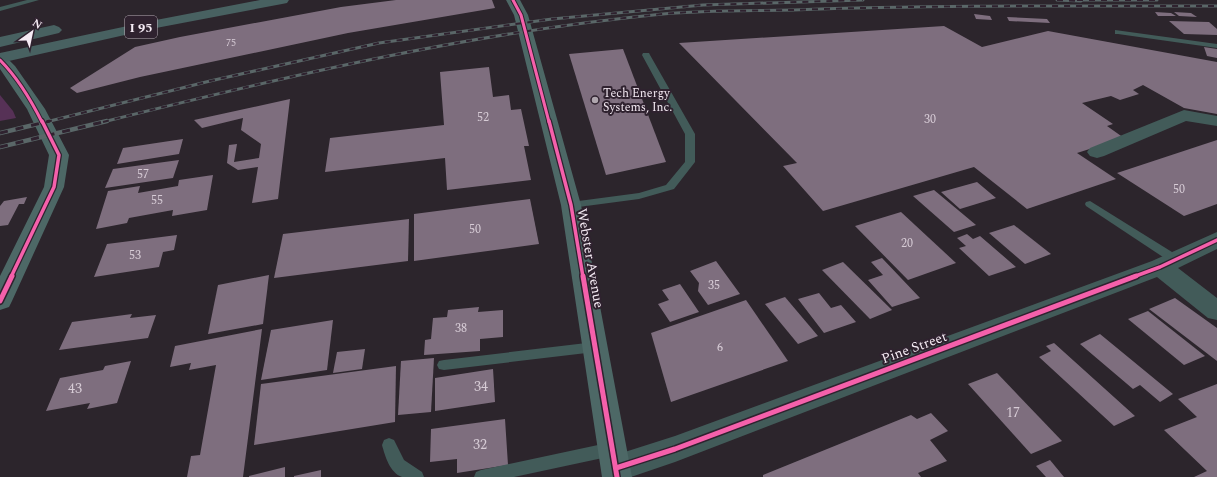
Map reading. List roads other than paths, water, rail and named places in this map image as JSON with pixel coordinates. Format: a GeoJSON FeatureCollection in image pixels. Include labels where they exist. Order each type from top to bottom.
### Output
{"type":"FeatureCollection","features":[{"type":"Feature","properties":{"kind":"highway","name":"I 95"},"geometry":{"type":"LineString","coordinates":[[0,59],[156,24],[282,0]]}},
{"type":"Feature","properties":{"kind":"highway"},"geometry":{"type":"LineString","coordinates":[[0,42],[68,27]]}},
{"type":"Feature","properties":{"kind":"street","name":"Webster Avenue"},"geometry":{"type":"LineString","coordinates":[[513,0],[521,15],[571,205],[615,465]]}},
{"type":"Feature","properties":{"kind":"street"},"geometry":{"type":"LineString","coordinates":[[0,59],[9,69],[36,109],[59,155],[54,187],[0,301]]}},
{"type":"Feature","properties":{"kind":"street"},"geometry":{"type":"LineString","coordinates":[[1097,152],[1184,116],[1217,121]]}},
{"type":"Feature","properties":{"kind":"street","name":"Pine Street"},"geometry":{"type":"LineString","coordinates":[[615,465],[674,449],[1168,263],[1217,240]]}},
{"type":"Feature","properties":{"kind":"street"},"geometry":{"type":"LineString","coordinates":[[1168,263],[1217,311]]}},
{"type":"Feature","properties":{"kind":"lane"},"geometry":{"type":"LineString","coordinates":[[0,9],[35,0]]}},
{"type":"Feature","properties":{"kind":"lane"},"geometry":{"type":"LineString","coordinates":[[1118,32],[1217,46]]}},
{"type":"Feature","properties":{"kind":"lane"},"geometry":{"type":"LineString","coordinates":[[571,205],[639,196],[670,187],[690,162],[690,134],[646,55]]}},
{"type":"Feature","properties":{"kind":"lane"},"geometry":{"type":"LineString","coordinates":[[1090,204],[1168,263]]}},
{"type":"Feature","properties":{"kind":"lane"},"geometry":{"type":"LineString","coordinates":[[444,365],[595,347]]}},
{"type":"Feature","properties":{"kind":"lane"},"geometry":{"type":"LineString","coordinates":[[389,445],[393,459],[400,468],[417,477]]}},
{"type":"Feature","properties":{"kind":"lane"},"geometry":{"type":"LineString","coordinates":[[482,477],[615,465]]}},
{"type":"Feature","properties":{"kind":"railway"},"geometry":{"type":"LineString","coordinates":[[50,121],[210,81],[379,43],[552,19],[703,5],[863,0]]}},
{"type":"Feature","properties":{"kind":"railway"},"geometry":{"type":"LineString","coordinates":[[1057,0],[1081,1]]}},
{"type":"Feature","properties":{"kind":"railway"},"geometry":{"type":"LineString","coordinates":[[1077,0],[1157,0]]}},
{"type":"Feature","properties":{"kind":"railway"},"geometry":{"type":"LineString","coordinates":[[103,122],[311,72],[451,44],[592,22],[663,14],[712,11],[899,7],[1217,6]]}},
{"type":"Feature","properties":{"kind":"railway"},"geometry":{"type":"LineString","coordinates":[[0,133],[50,121]]}},
{"type":"Feature","properties":{"kind":"railway"},"geometry":{"type":"LineString","coordinates":[[46,122],[50,121]]}},
{"type":"Feature","properties":{"kind":"railway"},"geometry":{"type":"LineString","coordinates":[[0,147],[107,121]]}},
{"type":"Feature","properties":{"kind":"place","name":"Tech Energy Systems, Inc."},"geometry":{"type":"Point","coordinates":[595,100]}}]}
